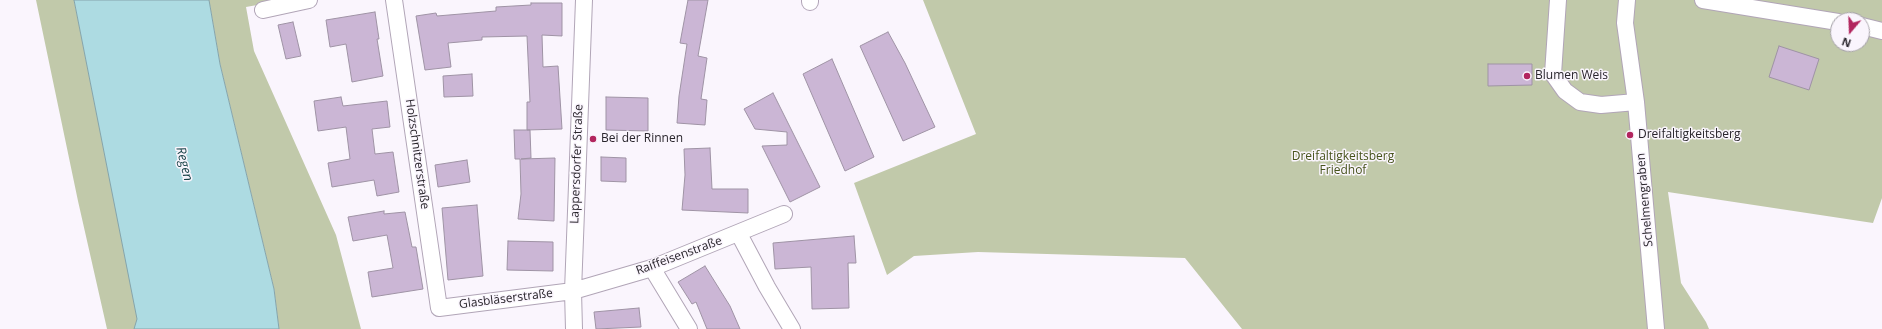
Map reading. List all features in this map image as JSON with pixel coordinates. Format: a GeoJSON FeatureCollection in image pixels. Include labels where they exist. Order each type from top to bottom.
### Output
{"type":"FeatureCollection","features":[{"type":"Feature","properties":{"kind":"street"},"geometry":{"type":"LineString","coordinates":[[263,10],[310,0]]}},
{"type":"Feature","properties":{"kind":"street","name":"Holzschnitzerstraße"},"geometry":{"type":"LineString","coordinates":[[394,0],[439,308]]}},
{"type":"Feature","properties":{"kind":"street","name":"Lappersdorfer Straße"},"geometry":{"type":"LineString","coordinates":[[574,329],[573,291],[584,0]]}},
{"type":"Feature","properties":{"kind":"street"},"geometry":{"type":"LineString","coordinates":[[1558,0],[1553,74],[1565,92],[1580,102],[1601,105],[1636,102]]}},
{"type":"Feature","properties":{"kind":"street","name":"Schelmengraben"},"geometry":{"type":"LineString","coordinates":[[1627,0],[1625,23],[1636,102],[1656,329]]}},
{"type":"Feature","properties":{"kind":"street"},"geometry":{"type":"LineString","coordinates":[[1703,0],[1830,21]]}},
{"type":"Feature","properties":{"kind":"street"},"geometry":{"type":"LineString","coordinates":[[1870,28],[1882,31]]}},
{"type":"Feature","properties":{"kind":"street","name":"Raiffeisenstraße"},"geometry":{"type":"LineString","coordinates":[[573,291],[652,268],[739,234],[784,214]]}},
{"type":"Feature","properties":{"kind":"street"},"geometry":{"type":"LineString","coordinates":[[739,234],[767,287],[792,329]]}},
{"type":"Feature","properties":{"kind":"street"},"geometry":{"type":"LineString","coordinates":[[652,268],[689,329]]}},
{"type":"Feature","properties":{"kind":"street","name":"Glasbläserstraße"},"geometry":{"type":"LineString","coordinates":[[439,308],[573,291]]}},
{"type":"Feature","properties":{"kind":"green space"},"geometry":{"type":"Polygon","coordinates":[[[36,0],[74,0],[138,319],[134,329],[107,329],[78,201],[36,0]]]}},
{"type":"Feature","properties":{"kind":"green space"},"geometry":{"type":"Polygon","coordinates":[[[209,0],[285,0],[246,7],[254,51],[336,235],[361,329],[279,329],[274,289],[220,64],[209,0]]]}},
{"type":"Feature","properties":{"kind":"green space","name":"Dreifaltigkeitsberg Friedhof"},"geometry":{"type":"Polygon","coordinates":[[[923,0],[1882,0],[1882,198],[1873,223],[1668,192],[1681,283],[1709,329],[1242,329],[1185,258],[978,252],[914,256],[887,275],[854,183],[976,134],[923,0]]]}},
{"type":"Feature","properties":{"kind":"water","name":"Regen"},"geometry":{"type":"Polygon","coordinates":[[[74,0],[209,0],[220,64],[274,289],[279,329],[134,329],[137,319],[74,0]]]}},
{"type":"Feature","properties":{"kind":"building"},"geometry":{"type":"Polygon","coordinates":[[[688,0],[708,0],[698,56],[707,58],[701,99],[707,100],[705,125],[677,123],[679,96],[687,44],[680,43],[688,0]]]}},
{"type":"Feature","properties":{"kind":"building"},"geometry":{"type":"Polygon","coordinates":[[[531,3],[562,3],[562,36],[542,35],[543,67],[558,66],[562,129],[527,130],[527,102],[530,102],[527,36],[482,37],[482,40],[448,43],[451,67],[425,70],[416,16],[436,13],[437,16],[496,11],[496,7],[531,5],[531,3]]]}},
{"type":"Feature","properties":{"kind":"building"},"geometry":{"type":"Polygon","coordinates":[[[375,12],[379,39],[377,39],[383,76],[352,82],[346,44],[330,47],[326,20],[375,12]]]}},
{"type":"Feature","properties":{"kind":"building"},"geometry":{"type":"Polygon","coordinates":[[[293,22],[301,56],[286,59],[278,25],[293,22]]]}},
{"type":"Feature","properties":{"kind":"building"},"geometry":{"type":"Polygon","coordinates":[[[888,32],[905,63],[935,127],[903,141],[860,46],[888,32]]]}},
{"type":"Feature","properties":{"kind":"building"},"geometry":{"type":"Polygon","coordinates":[[[1779,46],[1819,59],[1809,90],[1769,77],[1779,46]]]}},
{"type":"Feature","properties":{"kind":"building"},"geometry":{"type":"Polygon","coordinates":[[[832,59],[874,157],[845,171],[803,74],[832,59]]]}},
{"type":"Feature","properties":{"kind":"building"},"geometry":{"type":"Polygon","coordinates":[[[1488,64],[1532,64],[1532,85],[1488,86],[1488,64]]]}},
{"type":"Feature","properties":{"kind":"building"},"geometry":{"type":"Polygon","coordinates":[[[472,74],[473,96],[444,97],[443,76],[472,74]]]}},
{"type":"Feature","properties":{"kind":"building"},"geometry":{"type":"Polygon","coordinates":[[[773,93],[820,187],[790,202],[762,146],[787,145],[787,132],[755,129],[744,109],[773,93]]]}},
{"type":"Feature","properties":{"kind":"building"},"geometry":{"type":"Polygon","coordinates":[[[341,97],[343,106],[387,101],[390,127],[372,129],[375,154],[393,152],[399,192],[377,196],[374,180],[332,187],[328,163],[350,159],[346,127],[318,131],[314,101],[341,97]]]}},
{"type":"Feature","properties":{"kind":"building"},"geometry":{"type":"Polygon","coordinates":[[[606,97],[648,98],[648,131],[606,130],[606,97]]]}},
{"type":"Feature","properties":{"kind":"building"},"geometry":{"type":"Polygon","coordinates":[[[514,130],[530,130],[531,158],[521,159],[555,158],[554,221],[518,219],[521,194],[520,159],[515,159],[514,130]]]}},
{"type":"Feature","properties":{"kind":"building"},"geometry":{"type":"Polygon","coordinates":[[[710,148],[712,189],[748,189],[748,213],[682,210],[685,175],[684,149],[710,148]]]}},
{"type":"Feature","properties":{"kind":"building"},"geometry":{"type":"Polygon","coordinates":[[[601,157],[626,158],[626,182],[601,181],[601,157]]]}},
{"type":"Feature","properties":{"kind":"building"},"geometry":{"type":"Polygon","coordinates":[[[467,160],[470,182],[438,187],[435,165],[467,160]]]}},
{"type":"Feature","properties":{"kind":"building"},"geometry":{"type":"Polygon","coordinates":[[[477,205],[483,276],[448,280],[442,208],[477,205]]]}},
{"type":"Feature","properties":{"kind":"building"},"geometry":{"type":"Polygon","coordinates":[[[384,211],[384,214],[405,212],[412,247],[416,247],[423,289],[372,297],[368,272],[393,268],[387,235],[353,241],[348,217],[384,211]]]}},
{"type":"Feature","properties":{"kind":"building"},"geometry":{"type":"Polygon","coordinates":[[[854,236],[856,263],[848,263],[849,308],[812,309],[811,267],[775,269],[773,243],[854,236]]]}},
{"type":"Feature","properties":{"kind":"building"},"geometry":{"type":"Polygon","coordinates":[[[508,241],[553,242],[553,271],[507,270],[508,241]]]}},
{"type":"Feature","properties":{"kind":"building"},"geometry":{"type":"Polygon","coordinates":[[[705,266],[730,306],[740,329],[707,329],[696,302],[692,304],[678,282],[705,266]]]}},
{"type":"Feature","properties":{"kind":"building"},"geometry":{"type":"Polygon","coordinates":[[[639,308],[641,327],[596,329],[594,312],[639,308]]]}},
{"type":"Feature","properties":{"kind":"place","name":"Blumen Weis"},"geometry":{"type":"Point","coordinates":[1527,76]}},
{"type":"Feature","properties":{"kind":"place","name":"Dreifaltigkeitsberg"},"geometry":{"type":"Point","coordinates":[1630,135]}},
{"type":"Feature","properties":{"kind":"place","name":"Bei der Rinnen"},"geometry":{"type":"Point","coordinates":[593,139]}}]}
